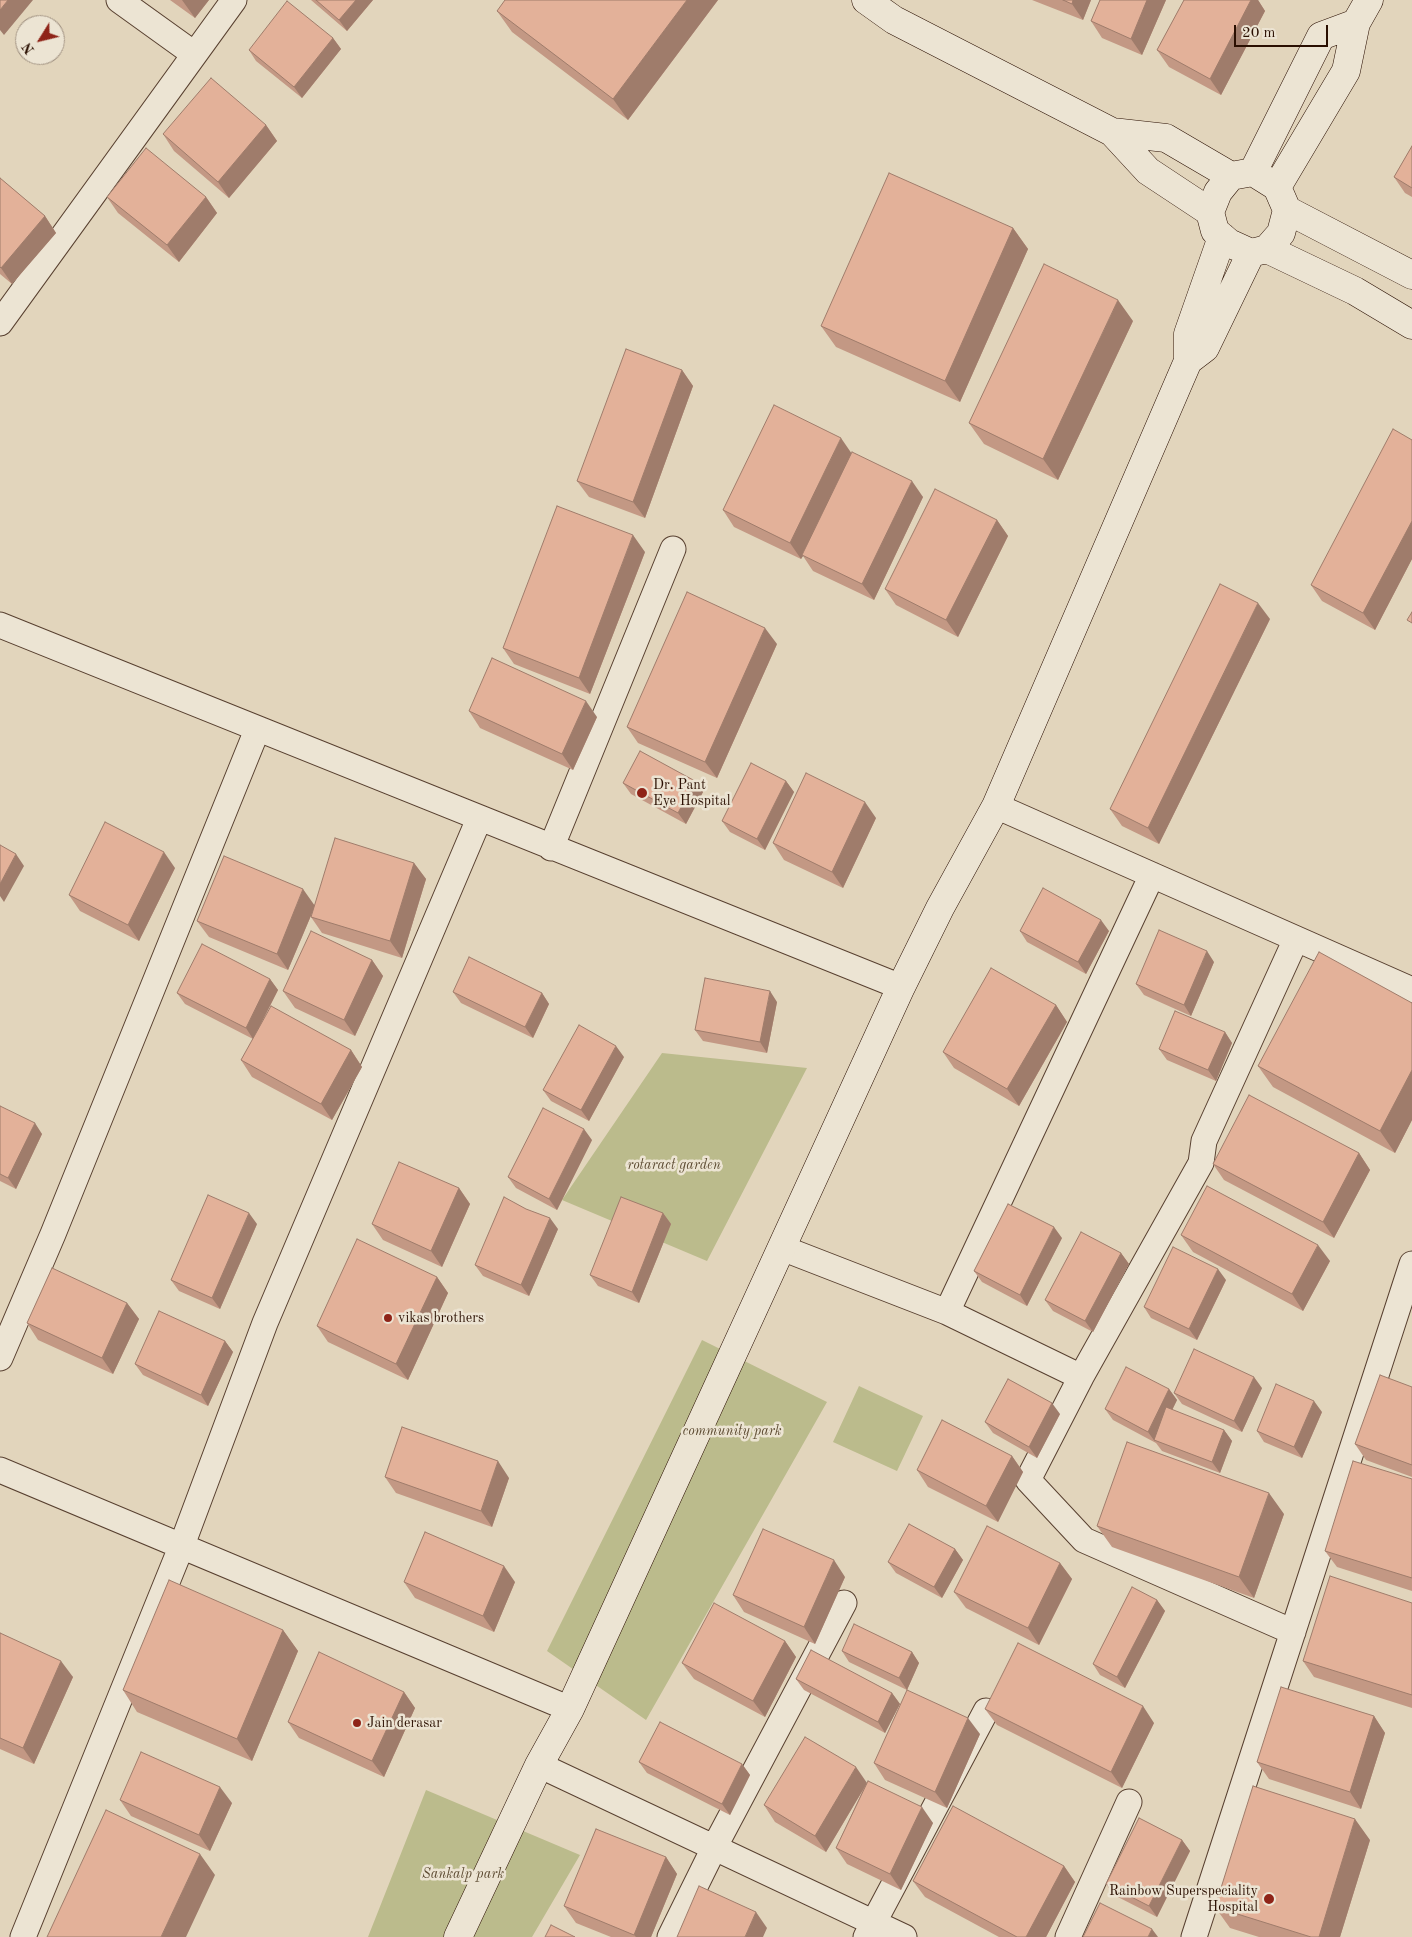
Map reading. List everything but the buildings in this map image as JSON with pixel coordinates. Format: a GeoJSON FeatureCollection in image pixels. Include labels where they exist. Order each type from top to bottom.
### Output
{"type":"FeatureCollection","features":[{"type":"Feature","properties":{"kind":"main road"},"geometry":{"type":"LineString","coordinates":[[866,0],[894,20],[1112,132],[1148,171],[1210,212]]}},
{"type":"Feature","properties":{"kind":"main road"},"geometry":{"type":"LineString","coordinates":[[1362,12],[1321,36],[1242,174],[1218,192],[1210,212],[1215,231],[1229,243],[1259,251],[1355,291],[1412,325]]}},
{"type":"Feature","properties":{"kind":"main road"},"geometry":{"type":"LineString","coordinates":[[1188,361],[1205,348],[1259,251],[1281,233],[1282,198],[1346,70],[1362,12]]}},
{"type":"Feature","properties":{"kind":"main road"},"geometry":{"type":"LineString","coordinates":[[1112,132],[1166,138],[1242,174],[1412,275]]}},
{"type":"Feature","properties":{"kind":"main road"},"geometry":{"type":"LineString","coordinates":[[458,1937],[539,1765],[570,1709],[901,988],[940,908],[996,806],[1188,361],[1188,334],[1222,237]]}},
{"type":"Feature","properties":{"kind":"street"},"geometry":{"type":"LineString","coordinates":[[119,0],[194,54]]}},
{"type":"Feature","properties":{"kind":"street"},"geometry":{"type":"LineString","coordinates":[[0,323],[234,0]]}},
{"type":"Feature","properties":{"kind":"street"},"geometry":{"type":"LineString","coordinates":[[551,848],[673,548]]}},
{"type":"Feature","properties":{"kind":"street"},"geometry":{"type":"LineString","coordinates":[[2,632],[257,730],[901,988]]}},
{"type":"Feature","properties":{"kind":"street"},"geometry":{"type":"LineString","coordinates":[[0,1358],[53,1234],[257,730]]}},
{"type":"Feature","properties":{"kind":"street"},"geometry":{"type":"LineString","coordinates":[[996,806],[1412,990]]}},
{"type":"Feature","properties":{"kind":"street"},"geometry":{"type":"LineString","coordinates":[[23,1937],[182,1545],[265,1323],[479,819]]}},
{"type":"Feature","properties":{"kind":"street"},"geometry":{"type":"LineString","coordinates":[[947,1312],[1152,875]]}},
{"type":"Feature","properties":{"kind":"street"},"geometry":{"type":"LineString","coordinates":[[1293,1632],[1084,1540],[1028,1480],[1082,1376],[1200,1163],[1204,1141],[1296,939]]}},
{"type":"Feature","properties":{"kind":"street"},"geometry":{"type":"LineString","coordinates":[[782,1248],[947,1312],[1082,1376]]}},
{"type":"Feature","properties":{"kind":"street"},"geometry":{"type":"LineString","coordinates":[[1194,1937],[1412,1264]]}},
{"type":"Feature","properties":{"kind":"street"},"geometry":{"type":"LineString","coordinates":[[0,1470],[570,1709]]}},
{"type":"Feature","properties":{"kind":"street"},"geometry":{"type":"LineString","coordinates":[[670,1937],[714,1848],[844,1603]]}},
{"type":"Feature","properties":{"kind":"street"},"geometry":{"type":"LineString","coordinates":[[870,1930],[986,1711]]}},
{"type":"Feature","properties":{"kind":"street"},"geometry":{"type":"LineString","coordinates":[[539,1765],[714,1848],[870,1930],[904,1937]]}},
{"type":"Feature","properties":{"kind":"street"},"geometry":{"type":"LineString","coordinates":[[1068,1937],[1128,1802]]}},
{"type":"Feature","properties":{"kind":"green space","name":"rotaract garden"},"geometry":{"type":"Polygon","coordinates":[[[662,1053],[807,1068],[707,1261],[562,1200],[662,1053]]]}},
{"type":"Feature","properties":{"kind":"green space","name":"community park"},"geometry":{"type":"Polygon","coordinates":[[[702,1340],[827,1402],[646,1720],[547,1651],[702,1340]]]}},
{"type":"Feature","properties":{"kind":"green space"},"geometry":{"type":"Polygon","coordinates":[[[859,1386],[923,1416],[897,1471],[833,1442],[859,1386]]]}},
{"type":"Feature","properties":{"kind":"green space","name":"Sankalp park"},"geometry":{"type":"Polygon","coordinates":[[[426,1790],[580,1855],[532,1937],[368,1937],[426,1790]]]}},
{"type":"Feature","properties":{"kind":"place","name":"Dr. Pant Eye Hospital"},"geometry":{"type":"Point","coordinates":[642,793]}},
{"type":"Feature","properties":{"kind":"place","name":"vikas brothers"},"geometry":{"type":"Point","coordinates":[388,1318]}},
{"type":"Feature","properties":{"kind":"place","name":"Jain derasar"},"geometry":{"type":"Point","coordinates":[357,1723]}},
{"type":"Feature","properties":{"kind":"place","name":"Rainbow Superspeciality Hospital"},"geometry":{"type":"Point","coordinates":[1269,1899]}}]}
